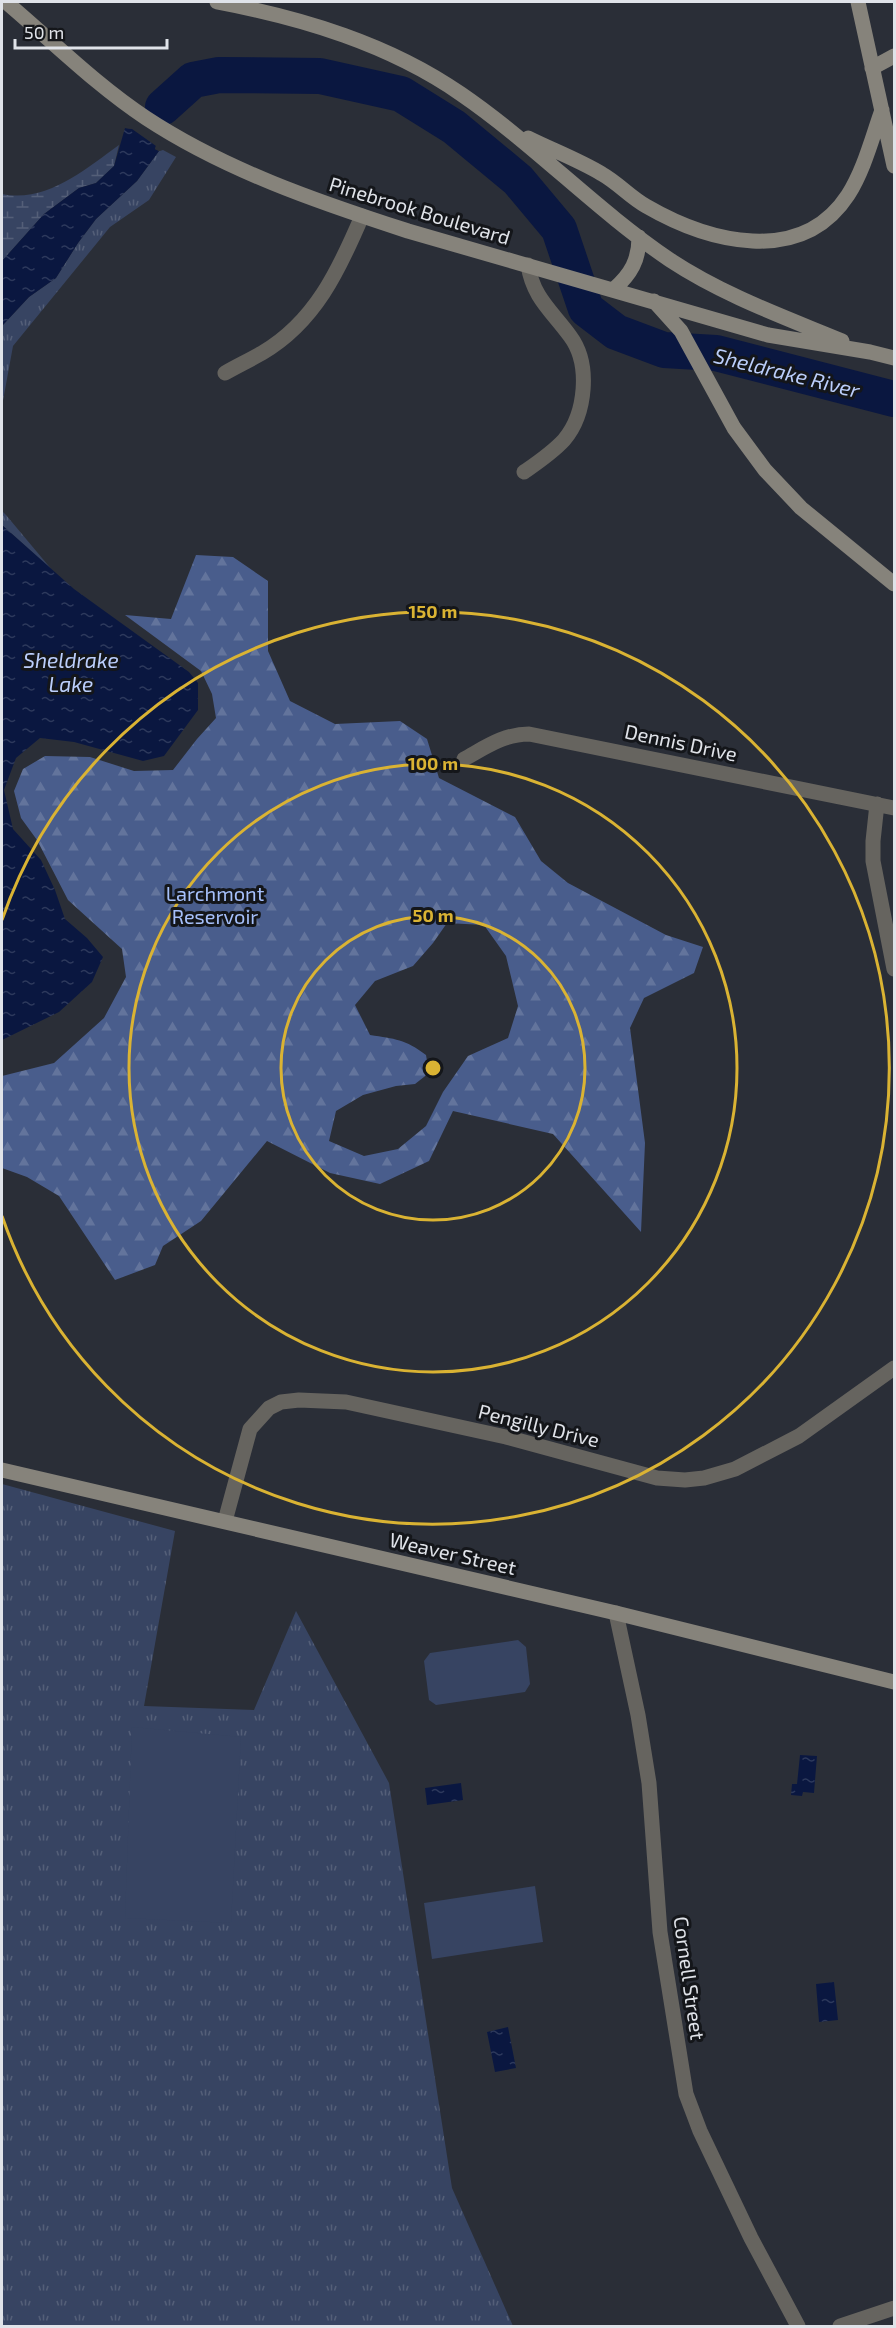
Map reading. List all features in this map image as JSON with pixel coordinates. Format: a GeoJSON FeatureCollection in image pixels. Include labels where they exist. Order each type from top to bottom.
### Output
{"type":"FeatureCollection","features":[{"type":"Feature","properties":{"kind":"street","name":"Pinebrook Boulevard"},"geometry":{"type":"LineString","coordinates":[[6,2],[143,116],[193,145],[260,177],[362,216],[768,335],[894,358]]}},
{"type":"Feature","properties":{"kind":"street","name":"Pinebrook Boulevard"},"geometry":{"type":"LineString","coordinates":[[217,2],[301,22],[368,44],[395,56],[460,93],[506,127],[670,260],[720,288],[776,314],[870,352]]}},
{"type":"Feature","properties":{"kind":"street"},"geometry":{"type":"LineString","coordinates":[[858,2],[894,166]]}},
{"type":"Feature","properties":{"kind":"street"},"geometry":{"type":"LineString","coordinates":[[872,68],[894,56]]}},
{"type":"Feature","properties":{"kind":"street"},"geometry":{"type":"LineString","coordinates":[[506,127],[602,174],[646,206],[668,217],[712,233],[756,243],[772,243],[806,232],[835,210],[847,196],[857,177],[882,110]]}},
{"type":"Feature","properties":{"kind":"street"},"geometry":{"type":"LineString","coordinates":[[225,373],[263,353],[303,320],[319,302],[333,280],[362,216]]}},
{"type":"Feature","properties":{"kind":"street"},"geometry":{"type":"LineString","coordinates":[[614,290],[631,272],[639,250],[639,237]]}},
{"type":"Feature","properties":{"kind":"street"},"geometry":{"type":"LineString","coordinates":[[524,472],[553,451],[565,439],[580,403],[583,382],[578,349],[536,294],[528,265]]}},
{"type":"Feature","properties":{"kind":"street"},"geometry":{"type":"LineString","coordinates":[[654,301],[681,331],[718,401],[748,448],[783,490],[801,508],[894,584]]}},
{"type":"Feature","properties":{"kind":"street","name":"Dennis Drive"},"geometry":{"type":"LineString","coordinates":[[464,759],[504,737],[529,734],[894,808]]}},
{"type":"Feature","properties":{"kind":"street"},"geometry":{"type":"LineString","coordinates":[[877,804],[873,841],[874,869],[894,969]]}},
{"type":"Feature","properties":{"kind":"street","name":"Pengilly Drive"},"geometry":{"type":"LineString","coordinates":[[225,1521],[250,1429],[269,1408],[281,1402],[299,1400],[346,1402],[506,1437],[657,1478],[685,1480],[704,1478],[735,1469],[799,1436],[894,1368]]}},
{"type":"Feature","properties":{"kind":"street","name":"Weaver Street"},"geometry":{"type":"LineString","coordinates":[[2,1470],[616,1613],[894,1682]]}},
{"type":"Feature","properties":{"kind":"street","name":"Cornell Street"},"geometry":{"type":"LineString","coordinates":[[616,1613],[638,1715],[649,1783],[660,1932],[686,2094],[700,2131],[751,2238],[798,2326]]}},
{"type":"Feature","properties":{"kind":"street"},"geometry":{"type":"LineString","coordinates":[[840,2326],[894,2308]]}},
{"type":"Feature","properties":{"kind":"green space"},"geometry":{"type":"Polygon","coordinates":[[[119,145],[114,166],[96,183],[79,188],[44,214],[2,261],[2,194],[19,196],[50,189],[78,174],[119,145]]]}},
{"type":"Feature","properties":{"kind":"green space"},"geometry":{"type":"Polygon","coordinates":[[[163,150],[176,157],[149,200],[110,227],[13,346],[2,406],[2,326],[29,297],[56,278],[96,219],[137,181],[159,151],[163,150]]]}},
{"type":"Feature","properties":{"kind":"green space"},"geometry":{"type":"Polygon","coordinates":[[[2,511],[6,515],[52,570],[2,525],[2,511]]]}},
{"type":"Feature","properties":{"kind":"green space","name":"Larchmont Reservoir"},"geometry":{"type":"Polygon","coordinates":[[[196,555],[233,557],[268,581],[268,651],[290,701],[335,724],[400,721],[427,739],[439,778],[515,817],[541,861],[568,883],[666,935],[703,947],[694,973],[644,998],[630,1028],[645,1143],[641,1232],[553,1134],[453,1111],[429,1161],[380,1184],[330,1173],[267,1141],[201,1221],[163,1246],[155,1265],[115,1280],[59,1196],[27,1177],[2,1168],[2,1076],[54,1063],[104,1018],[126,977],[122,949],[68,900],[37,840],[21,818],[14,791],[23,769],[45,756],[90,757],[134,771],[173,770],[216,718],[212,694],[201,671],[125,615],[171,619],[196,555]],[[447,923],[413,966],[375,981],[355,1005],[370,1035],[400,1040],[419,1050],[426,1055],[429,1073],[415,1084],[396,1086],[363,1095],[336,1111],[329,1141],[364,1156],[398,1149],[426,1126],[443,1092],[468,1056],[508,1038],[518,1006],[506,956],[484,925],[447,923]]]}},
{"type":"Feature","properties":{"kind":"green space"},"geometry":{"type":"Polygon","coordinates":[[[2,1484],[175,1531],[144,1706],[254,1710],[296,1611],[389,1783],[452,2188],[513,2326],[2,2326],[2,1484]]]}},
{"type":"Feature","properties":{"kind":"green space"},"geometry":{"type":"Polygon","coordinates":[[[518,1640],[526,1647],[530,1684],[525,1692],[436,1705],[429,1700],[424,1661],[430,1653],[518,1640]]]}},
{"type":"Feature","properties":{"kind":"green space"},"geometry":{"type":"Polygon","coordinates":[[[132,1727],[241,1737],[231,1923],[125,1918],[132,1727]]]}},
{"type":"Feature","properties":{"kind":"green space"},"geometry":{"type":"Polygon","coordinates":[[[535,1886],[543,1942],[432,1959],[424,1903],[535,1886]]]}},
{"type":"Feature","properties":{"kind":"water"},"geometry":{"type":"Polygon","coordinates":[[[154,107],[163,107],[164,115],[155,149],[159,151],[137,181],[96,219],[56,278],[29,297],[2,326],[2,261],[44,214],[79,188],[96,183],[114,166],[125,128],[132,129],[154,107]]]}},
{"type":"Feature","properties":{"kind":"water","name":"Sheldrake Lake"},"geometry":{"type":"Polygon","coordinates":[[[2,525],[74,589],[189,672],[198,683],[198,710],[164,756],[143,761],[74,742],[40,738],[16,758],[4,790],[13,829],[41,860],[65,919],[87,938],[103,957],[92,982],[59,1012],[2,1040],[2,525]]]}},
{"type":"Feature","properties":{"kind":"water"},"geometry":{"type":"Polygon","coordinates":[[[800,1755],[817,1756],[814,1793],[803,1792],[802,1796],[791,1795],[792,1784],[797,1784],[800,1755]]]}},
{"type":"Feature","properties":{"kind":"water"},"geometry":{"type":"Polygon","coordinates":[[[461,1783],[463,1800],[427,1805],[425,1788],[461,1783]]]}},
{"type":"Feature","properties":{"kind":"water"},"geometry":{"type":"Polygon","coordinates":[[[834,1982],[838,2020],[819,2022],[816,1984],[834,1982]]]}},
{"type":"Feature","properties":{"kind":"water"},"geometry":{"type":"Polygon","coordinates":[[[508,2027],[516,2068],[495,2072],[487,2032],[508,2027]]]}},
{"type":"Feature","properties":{"kind":"pier"},"geometry":{"type":"Polygon","coordinates":[[[149,108],[166,119],[159,148],[162,150],[159,151],[155,149],[156,146],[132,129],[125,128],[124,125],[130,126],[149,108]]]}},
{"type":"Feature","properties":{"kind":"waterway","name":"Sheldrake River"},"geometry":{"type":"LineString","coordinates":[[163,107],[193,80],[219,75],[320,76],[401,94],[454,127],[518,180],[559,229],[586,309],[616,332],[664,350],[716,353],[894,399]]}}]}
